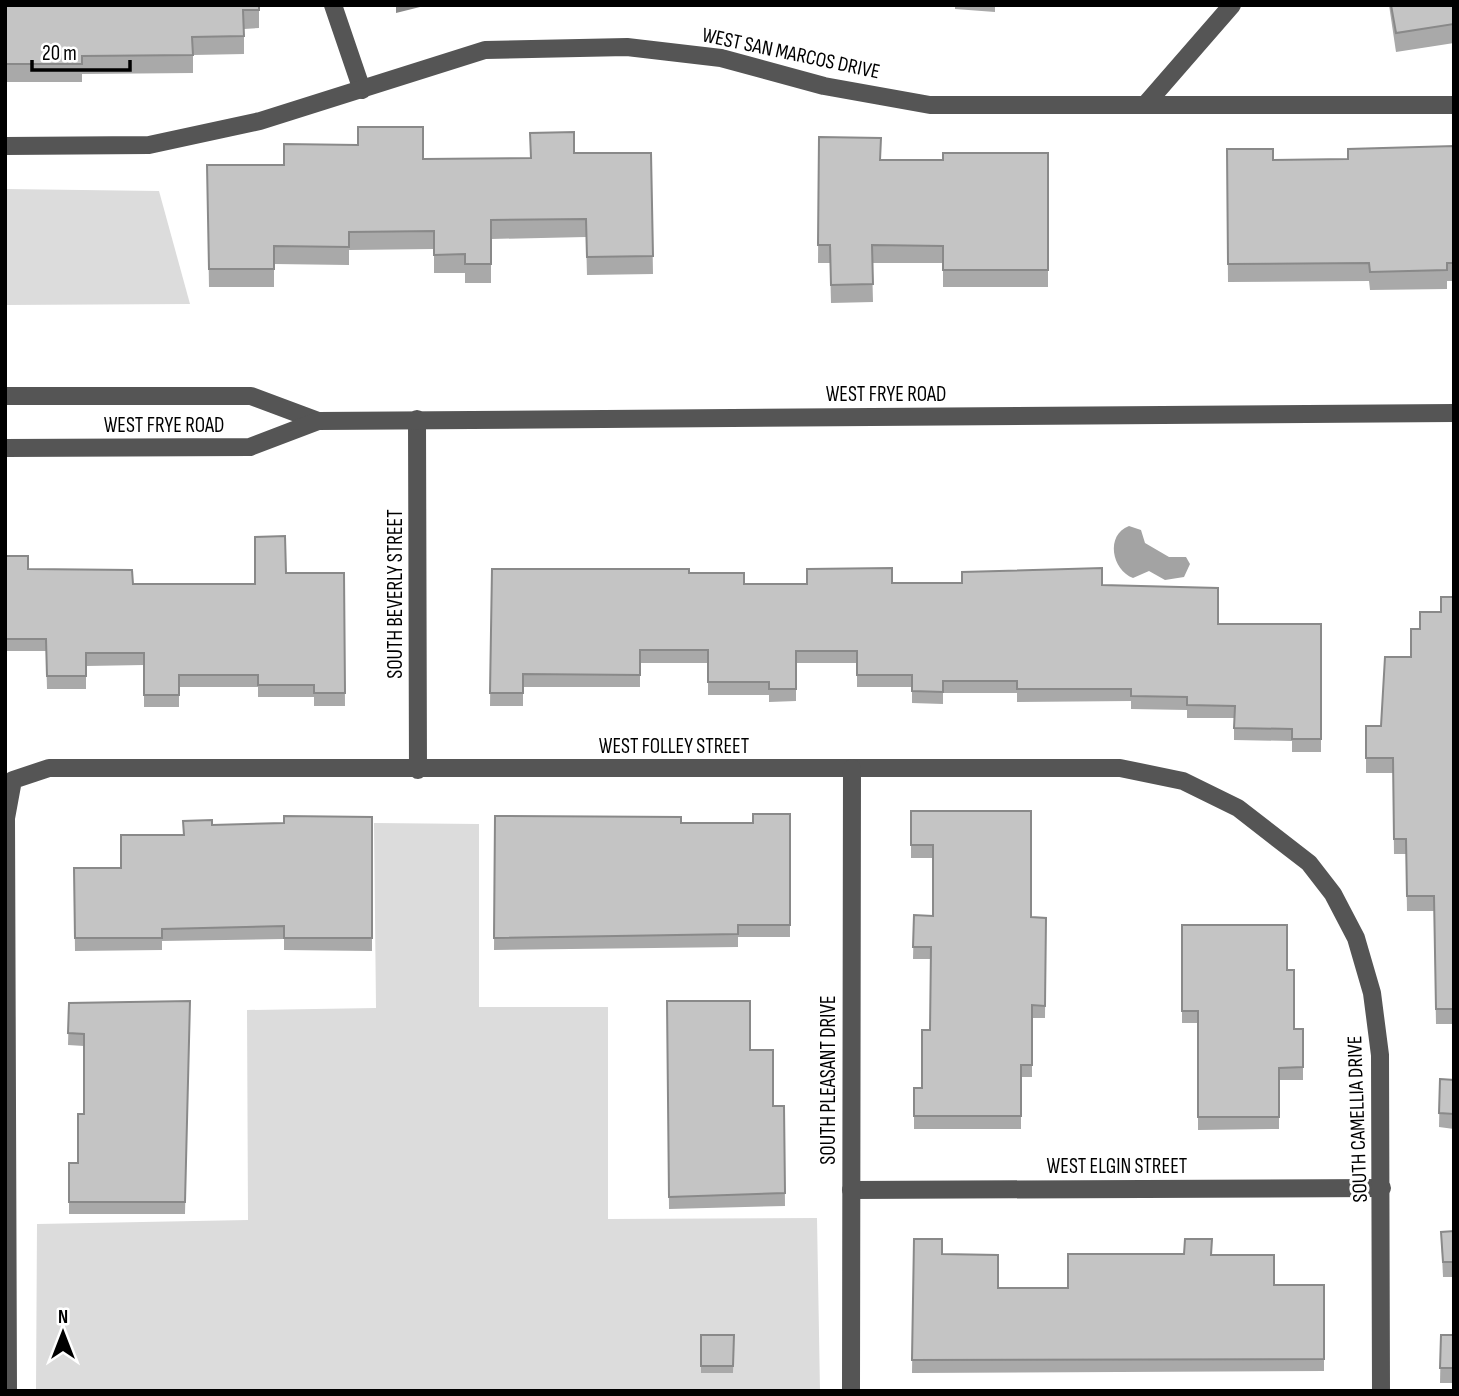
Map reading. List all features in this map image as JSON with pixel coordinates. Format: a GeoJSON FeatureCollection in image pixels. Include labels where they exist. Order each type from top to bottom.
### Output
{"type":"FeatureCollection","features":[{"type":"Feature","properties":{"kind":"street"},"geometry":{"type":"LineString","coordinates":[[333,5],[362,90]]}},
{"type":"Feature","properties":{"kind":"street"},"geometry":{"type":"LineString","coordinates":[[1145,105],[1232,5]]}},
{"type":"Feature","properties":{"kind":"street","name":"WEST SAN MARCOS DRIVE"},"geometry":{"type":"LineString","coordinates":[[5,146],[149,145],[260,121],[485,51],[627,47],[721,58],[824,86],[930,105],[1454,105]]}},
{"type":"Feature","properties":{"kind":"street","name":"WEST FRYE ROAD"},"geometry":{"type":"LineString","coordinates":[[5,396],[251,396],[318,421]]}},
{"type":"Feature","properties":{"kind":"street","name":"WEST FRYE ROAD"},"geometry":{"type":"LineString","coordinates":[[5,448],[250,447],[318,421],[1454,413]]}},
{"type":"Feature","properties":{"kind":"street","name":"SOUTH BEVERLY STREET"},"geometry":{"type":"LineString","coordinates":[[417,419],[418,770]]}},
{"type":"Feature","properties":{"kind":"street","name":"WEST FOLLEY STREET"},"geometry":{"type":"LineString","coordinates":[[7,1316],[6,818],[13,780],[49,768],[1119,768],[1183,780],[1238,808],[1309,863]]}},
{"type":"Feature","properties":{"kind":"street","name":"SOUTH PLEASANT DRIVE"},"geometry":{"type":"LineString","coordinates":[[851,1391],[852,768]]}},
{"type":"Feature","properties":{"kind":"street","name":"SOUTH CAMELLIA DRIVE"},"geometry":{"type":"LineString","coordinates":[[1309,863],[1333,894],[1356,938],[1372,993],[1380,1055],[1381,1391]]}},
{"type":"Feature","properties":{"kind":"street","name":"WEST ELGIN STREET"},"geometry":{"type":"LineString","coordinates":[[851,1190],[1382,1188]]}},
{"type":"Feature","properties":{"kind":"street"},"geometry":{"type":"LineString","coordinates":[[7,1316],[8,1391]]}},
{"type":"Feature","properties":{"kind":"shaded area"},"geometry":{"type":"Polygon","coordinates":[[[5,189],[159,191],[190,304],[5,305],[5,189]]]}},
{"type":"Feature","properties":{"kind":"shaded area"},"geometry":{"type":"Polygon","coordinates":[[[1129,526],[1141,530],[1145,543],[1169,557],[1186,557],[1190,564],[1184,577],[1165,580],[1149,571],[1133,578],[1126,574],[1116,560],[1114,544],[1121,530],[1129,526]]]}},
{"type":"Feature","properties":{"kind":"shaded area"},"geometry":{"type":"Polygon","coordinates":[[[374,823],[479,824],[479,1007],[608,1007],[608,1219],[817,1218],[820,1391],[36,1391],[37,1224],[248,1220],[247,1010],[376,1008],[374,823]]]}},
{"type":"Feature","properties":{"kind":"building"},"geometry":{"type":"Polygon","coordinates":[[[5,5],[259,5],[259,10],[243,10],[244,36],[192,37],[193,55],[82,56],[82,64],[5,64],[5,5]]]}},
{"type":"Feature","properties":{"kind":"building"},"geometry":{"type":"Polygon","coordinates":[[[1391,5],[1454,5],[1454,24],[1396,33],[1391,5]]]}},
{"type":"Feature","properties":{"kind":"building"},"geometry":{"type":"Polygon","coordinates":[[[358,127],[423,127],[423,159],[531,158],[530,133],[574,132],[574,153],[651,153],[653,256],[587,257],[586,219],[491,220],[491,264],[465,264],[465,254],[434,255],[434,231],[349,232],[349,247],[274,246],[274,269],[209,269],[207,165],[284,165],[284,144],[358,145],[358,127]]]}},
{"type":"Feature","properties":{"kind":"building"},"geometry":{"type":"Polygon","coordinates":[[[819,137],[881,138],[880,160],[943,160],[943,153],[1048,153],[1048,270],[943,270],[943,246],[872,245],[873,284],[831,285],[830,245],[818,245],[819,137]]]}},
{"type":"Feature","properties":{"kind":"building"},"geometry":{"type":"Polygon","coordinates":[[[1454,146],[1454,263],[1447,263],[1447,270],[1370,272],[1369,263],[1228,264],[1227,149],[1273,149],[1273,160],[1348,159],[1348,149],[1454,146]]]}},
{"type":"Feature","properties":{"kind":"building"},"geometry":{"type":"Polygon","coordinates":[[[285,536],[286,573],[344,573],[345,693],[314,693],[314,685],[258,685],[258,675],[179,675],[179,695],[144,695],[144,653],[86,653],[86,676],[47,676],[46,639],[5,639],[5,556],[28,556],[28,569],[132,570],[133,584],[255,584],[255,537],[285,536]]]}},
{"type":"Feature","properties":{"kind":"building"},"geometry":{"type":"Polygon","coordinates":[[[892,568],[892,583],[962,583],[962,572],[1102,568],[1102,585],[1218,588],[1218,624],[1321,624],[1321,739],[1292,739],[1292,729],[1234,728],[1235,706],[1187,705],[1187,697],[1131,696],[1131,689],[1017,689],[1017,681],[943,681],[943,692],[912,691],[912,675],[857,675],[857,651],[796,651],[796,689],[769,689],[769,682],[708,682],[708,650],[640,650],[640,675],[523,674],[523,693],[490,693],[492,569],[689,569],[689,573],[744,573],[744,584],[807,584],[807,569],[892,568]]]}},
{"type":"Feature","properties":{"kind":"building"},"geometry":{"type":"Polygon","coordinates":[[[1441,597],[1454,597],[1454,1009],[1436,1009],[1434,896],[1407,896],[1406,839],[1394,839],[1393,758],[1366,758],[1366,726],[1381,726],[1385,657],[1411,657],[1411,629],[1420,629],[1420,612],[1441,612],[1441,597]]]}},
{"type":"Feature","properties":{"kind":"building"},"geometry":{"type":"Polygon","coordinates":[[[911,811],[1031,811],[1031,917],[1046,918],[1045,1006],[1032,1005],[1032,1065],[1021,1065],[1021,1116],[914,1116],[914,1088],[922,1088],[922,1030],[930,1030],[931,947],[913,947],[914,915],[933,916],[933,845],[911,845],[911,811]]]}},
{"type":"Feature","properties":{"kind":"building"},"geometry":{"type":"Polygon","coordinates":[[[753,814],[790,814],[790,925],[738,925],[738,934],[494,938],[495,816],[681,817],[681,823],[753,823],[753,814]]]}},
{"type":"Feature","properties":{"kind":"building"},"geometry":{"type":"Polygon","coordinates":[[[284,816],[372,817],[372,938],[284,938],[284,926],[162,929],[162,938],[75,938],[74,868],[121,868],[121,835],[184,835],[183,821],[212,820],[212,825],[284,823],[284,816]]]}},
{"type":"Feature","properties":{"kind":"building"},"geometry":{"type":"Polygon","coordinates":[[[1182,925],[1287,925],[1287,970],[1294,970],[1294,1029],[1303,1029],[1303,1067],[1279,1068],[1279,1117],[1198,1117],[1198,1011],[1182,1011],[1182,925]]]}},
{"type":"Feature","properties":{"kind":"building"},"geometry":{"type":"Polygon","coordinates":[[[190,1001],[185,1202],[69,1202],[69,1163],[78,1163],[78,1114],[84,1114],[84,1034],[68,1033],[69,1003],[190,1001]]]}},
{"type":"Feature","properties":{"kind":"building"},"geometry":{"type":"Polygon","coordinates":[[[667,1001],[750,1001],[750,1050],[773,1050],[773,1106],[784,1106],[785,1193],[669,1197],[667,1001]]]}},
{"type":"Feature","properties":{"kind":"building"},"geometry":{"type":"Polygon","coordinates":[[[1440,1079],[1454,1080],[1454,1114],[1439,1113],[1440,1079]]]}},
{"type":"Feature","properties":{"kind":"building"},"geometry":{"type":"Polygon","coordinates":[[[1454,1231],[1454,1262],[1443,1262],[1441,1232],[1454,1231]]]}},
{"type":"Feature","properties":{"kind":"building"},"geometry":{"type":"Polygon","coordinates":[[[914,1239],[942,1239],[942,1254],[998,1255],[998,1288],[1068,1288],[1068,1254],[1184,1254],[1185,1239],[1212,1239],[1211,1255],[1274,1255],[1274,1285],[1324,1285],[1324,1359],[912,1360],[914,1239]]]}},
{"type":"Feature","properties":{"kind":"building"},"geometry":{"type":"Polygon","coordinates":[[[701,1335],[734,1335],[733,1366],[701,1366],[701,1335]]]}},
{"type":"Feature","properties":{"kind":"building"},"geometry":{"type":"Polygon","coordinates":[[[1441,1335],[1454,1335],[1454,1368],[1440,1368],[1441,1335]]]}}]}
